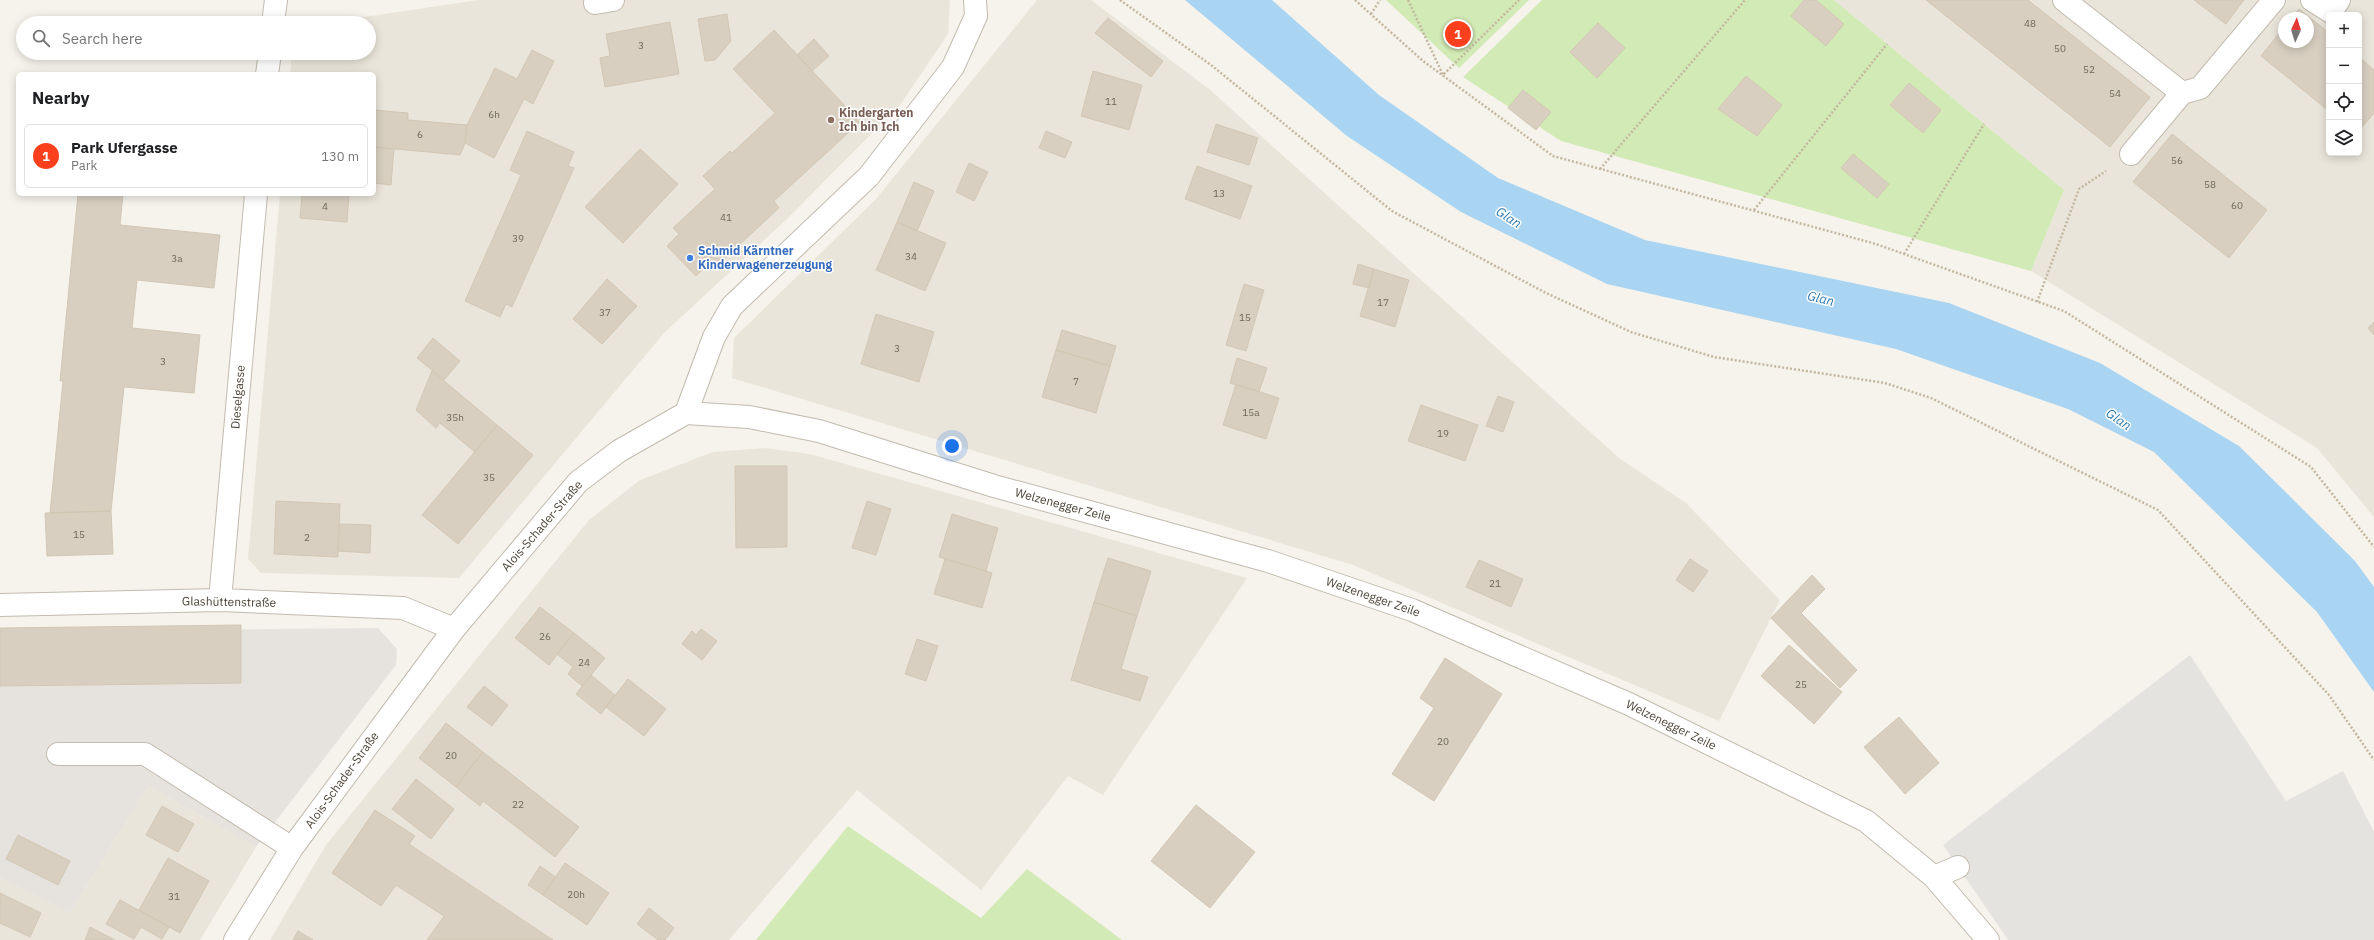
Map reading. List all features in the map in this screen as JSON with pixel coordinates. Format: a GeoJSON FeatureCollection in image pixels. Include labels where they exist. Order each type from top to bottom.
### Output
{"type":"FeatureCollection","features":[{"type":"Feature","properties":{"kind":"street"},"geometry":{"type":"LineString","coordinates":[[274,16],[276,0]]}},
{"type":"Feature","properties":{"kind":"street"},"geometry":{"type":"LineString","coordinates":[[2064,0],[2182,93]]}},
{"type":"Feature","properties":{"kind":"street"},"geometry":{"type":"LineString","coordinates":[[2131,154],[2182,93],[2200,88],[2274,0]]}},
{"type":"Feature","properties":{"kind":"street"},"geometry":{"type":"LineString","coordinates":[[2312,0],[2330,12],[2339,0]]}},
{"type":"Feature","properties":{"kind":"street"},"geometry":{"type":"LineString","coordinates":[[686,413],[714,337],[732,306],[868,176],[953,67],[975,8]]}},
{"type":"Feature","properties":{"kind":"street"},"geometry":{"type":"LineString","coordinates":[[267,72],[269,60]]}},
{"type":"Feature","properties":{"kind":"street","name":"Dieselgasse"},"geometry":{"type":"LineString","coordinates":[[220,600],[256,196]]}},
{"type":"Feature","properties":{"kind":"street","name":"Alois-Schader-Straße"},"geometry":{"type":"LineString","coordinates":[[235,940],[292,848],[454,629],[578,482],[619,451],[686,413]]}},
{"type":"Feature","properties":{"kind":"street","name":"Welzenegger Zeile"},"geometry":{"type":"LineString","coordinates":[[686,413],[749,417],[819,431],[994,486],[1268,561],[1412,610],[1628,704],[1866,821],[1934,877],[1988,940]]}},
{"type":"Feature","properties":{"kind":"street","name":"Glashüttenstraße"},"geometry":{"type":"LineString","coordinates":[[0,605],[220,600],[403,608],[454,629]]}},
{"type":"Feature","properties":{"kind":"street"},"geometry":{"type":"LineString","coordinates":[[58,754],[145,754],[292,848]]}},
{"type":"Feature","properties":{"kind":"street"},"geometry":{"type":"LineString","coordinates":[[1934,877],[1958,867]]}},
{"type":"Feature","properties":{"kind":"path"},"geometry":{"type":"LineString","coordinates":[[1120,0],[1211,65],[1392,211],[1546,293],[1630,332],[1714,357],[1884,383],[1931,398],[2158,510],[2329,695],[2374,760]]}},
{"type":"Feature","properties":{"kind":"path"},"geometry":{"type":"LineString","coordinates":[[1355,0],[1423,61],[1553,156],[1754,210],[1904,254],[2064,311],[2311,467],[2374,547]]}},
{"type":"Feature","properties":{"kind":"path"},"geometry":{"type":"LineString","coordinates":[[1372,14],[1380,0]]}},
{"type":"Feature","properties":{"kind":"path"},"geometry":{"type":"LineString","coordinates":[[1408,0],[1443,75]]}},
{"type":"Feature","properties":{"kind":"path"},"geometry":{"type":"LineString","coordinates":[[1443,75],[1519,0]]}},
{"type":"Feature","properties":{"kind":"path"},"geometry":{"type":"LineString","coordinates":[[1600,169],[1745,0]]}},
{"type":"Feature","properties":{"kind":"path"},"geometry":{"type":"LineString","coordinates":[[1754,210],[1887,44]]}},
{"type":"Feature","properties":{"kind":"path"},"geometry":{"type":"LineString","coordinates":[[1904,254],[1984,124]]}},
{"type":"Feature","properties":{"kind":"path"},"geometry":{"type":"LineString","coordinates":[[2037,302],[2079,189],[2131,154]]}},
{"type":"Feature","properties":{"kind":"shaded area"},"geometry":{"type":"Polygon","coordinates":[[[478,0],[950,0],[948,34],[900,105],[787,219],[664,333],[459,578],[261,573],[248,559],[280,196],[376,196],[376,72],[290,72],[291,60],[376,60],[376,16],[371,16],[478,0]]]}},
{"type":"Feature","properties":{"kind":"shaded area"},"geometry":{"type":"Polygon","coordinates":[[[1037,0],[1091,0],[1209,89],[1619,458],[1686,503],[1780,600],[1719,721],[1353,565],[732,378],[734,338],[876,199],[1037,0]]]}},
{"type":"Feature","properties":{"kind":"shaded area"},"geometry":{"type":"Polygon","coordinates":[[[1834,0],[2374,0],[2374,517],[2317,448],[2031,271],[2064,190],[1834,0]]]}},
{"type":"Feature","properties":{"kind":"shaded area"},"geometry":{"type":"Polygon","coordinates":[[[764,448],[810,454],[1247,578],[1103,795],[1068,776],[981,890],[857,790],[729,940],[270,940],[326,845],[589,520],[640,480],[713,452],[764,448]]]}},
{"type":"Feature","properties":{"kind":"shaded area"},"geometry":{"type":"Polygon","coordinates":[[[378,628],[397,649],[396,665],[256,847],[148,786],[70,913],[0,878],[0,632],[378,628]]]}},
{"type":"Feature","properties":{"kind":"shaded area"},"geometry":{"type":"Polygon","coordinates":[[[2190,655],[2286,801],[2343,771],[2374,832],[2374,940],[2008,940],[1943,845],[2190,655]]]}},
{"type":"Feature","properties":{"kind":"shaded area"},"geometry":{"type":"Polygon","coordinates":[[[148,786],[256,847],[200,940],[0,940],[0,878],[70,913],[148,786]]]}},
{"type":"Feature","properties":{"kind":"green space"},"geometry":{"type":"Polygon","coordinates":[[[1386,0],[1529,0],[1459,68],[1386,0]]]}},
{"type":"Feature","properties":{"kind":"green space"},"geometry":{"type":"Polygon","coordinates":[[[1542,0],[1834,0],[2064,190],[2031,271],[1561,141],[1463,77],[1542,0]]]}},
{"type":"Feature","properties":{"kind":"green space"},"geometry":{"type":"Polygon","coordinates":[[[848,826],[981,918],[1027,869],[1122,940],[756,940],[848,826]]]}},
{"type":"Feature","properties":{"kind":"water","name":"Glan"},"geometry":{"type":"Polygon","coordinates":[[[1185,0],[1272,0],[1379,95],[1498,178],[1645,240],[1949,303],[2100,363],[2239,446],[2355,561],[2374,587],[2374,692],[2317,612],[2154,452],[2068,409],[1896,349],[1607,284],[1461,212],[1347,136],[1185,0]]]}},
{"type":"Feature","properties":{"kind":"building"},"geometry":{"type":"Polygon","coordinates":[[[1804,0],[1816,0],[1844,24],[1826,46],[1791,16],[1804,0]]]}},
{"type":"Feature","properties":{"kind":"building"},"geometry":{"type":"Polygon","coordinates":[[[1926,0],[2028,0],[2150,97],[2110,147],[1926,0]]]}},
{"type":"Feature","properties":{"kind":"building"},"geometry":{"type":"Polygon","coordinates":[[[2194,0],[2244,0],[2226,24],[2194,0]]]}},
{"type":"Feature","properties":{"kind":"building"},"geometry":{"type":"Polygon","coordinates":[[[727,14],[731,41],[715,60],[705,61],[698,19],[727,14]]]}},
{"type":"Feature","properties":{"kind":"building"},"geometry":{"type":"Polygon","coordinates":[[[1108,18],[1163,61],[1151,77],[1095,33],[1108,18]]]}},
{"type":"Feature","properties":{"kind":"building"},"geometry":{"type":"Polygon","coordinates":[[[2314,21],[2326,31],[2326,109],[2261,56],[2278,35],[2278,48],[2314,48],[2314,21]]]}},
{"type":"Feature","properties":{"kind":"building"},"geometry":{"type":"Polygon","coordinates":[[[670,22],[679,74],[605,87],[600,58],[610,56],[606,34],[670,22]]]}},
{"type":"Feature","properties":{"kind":"building"},"geometry":{"type":"Polygon","coordinates":[[[1598,23],[1625,48],[1597,78],[1570,52],[1598,23]]]}},
{"type":"Feature","properties":{"kind":"building"},"geometry":{"type":"Polygon","coordinates":[[[774,30],[860,122],[774,201],[779,208],[711,271],[706,266],[696,276],[667,246],[679,234],[673,228],[715,189],[703,176],[730,151],[732,153],[775,113],[733,69],[774,30]]]}},
{"type":"Feature","properties":{"kind":"building"},"geometry":{"type":"Polygon","coordinates":[[[814,39],[829,56],[812,71],[797,55],[814,39]]]}},
{"type":"Feature","properties":{"kind":"building"},"geometry":{"type":"Polygon","coordinates":[[[532,50],[554,61],[533,104],[524,99],[494,158],[465,143],[467,125],[495,68],[517,79],[532,50]]]}},
{"type":"Feature","properties":{"kind":"building"},"geometry":{"type":"Polygon","coordinates":[[[2362,60],[2374,70],[2374,113],[2362,127],[2362,60]]]}},
{"type":"Feature","properties":{"kind":"building"},"geometry":{"type":"Polygon","coordinates":[[[1093,71],[1142,85],[1129,130],[1081,116],[1093,71]]]}},
{"type":"Feature","properties":{"kind":"building"},"geometry":{"type":"Polygon","coordinates":[[[1746,76],[1782,105],[1757,136],[1718,109],[1746,76]]]}},
{"type":"Feature","properties":{"kind":"building"},"geometry":{"type":"Polygon","coordinates":[[[1909,83],[1941,110],[1923,133],[1890,105],[1909,83]]]}},
{"type":"Feature","properties":{"kind":"building"},"geometry":{"type":"Polygon","coordinates":[[[1523,90],[1551,112],[1536,130],[1508,108],[1523,90]]]}},
{"type":"Feature","properties":{"kind":"building"},"geometry":{"type":"Polygon","coordinates":[[[376,110],[408,113],[408,120],[467,125],[465,143],[460,155],[376,147],[376,110]]]}},
{"type":"Feature","properties":{"kind":"building"},"geometry":{"type":"Polygon","coordinates":[[[1216,124],[1258,138],[1249,165],[1207,152],[1216,124]]]}},
{"type":"Feature","properties":{"kind":"building"},"geometry":{"type":"Polygon","coordinates":[[[527,131],[574,152],[568,166],[574,168],[512,307],[506,304],[500,317],[465,301],[521,175],[510,170],[527,131]]]}},
{"type":"Feature","properties":{"kind":"building"},"geometry":{"type":"Polygon","coordinates":[[[1046,131],[1072,142],[1065,158],[1039,148],[1046,131]]]}},
{"type":"Feature","properties":{"kind":"building"},"geometry":{"type":"Polygon","coordinates":[[[2172,134],[2267,210],[2229,258],[2133,182],[2172,134]]]}},
{"type":"Feature","properties":{"kind":"building"},"geometry":{"type":"Polygon","coordinates":[[[376,147],[394,149],[391,185],[376,183],[376,147]]]}},
{"type":"Feature","properties":{"kind":"building"},"geometry":{"type":"Polygon","coordinates":[[[640,149],[678,184],[623,243],[585,207],[640,149]]]}},
{"type":"Feature","properties":{"kind":"building"},"geometry":{"type":"Polygon","coordinates":[[[1853,154],[1889,184],[1877,198],[1841,168],[1853,154]]]}},
{"type":"Feature","properties":{"kind":"building"},"geometry":{"type":"Polygon","coordinates":[[[969,163],[988,172],[974,201],[956,192],[969,163]]]}},
{"type":"Feature","properties":{"kind":"building"},"geometry":{"type":"Polygon","coordinates":[[[1197,166],[1252,186],[1240,219],[1185,199],[1197,166]]]}},
{"type":"Feature","properties":{"kind":"building"},"geometry":{"type":"Polygon","coordinates":[[[914,182],[934,191],[917,231],[897,222],[914,182]]]}},
{"type":"Feature","properties":{"kind":"building"},"geometry":{"type":"Polygon","coordinates":[[[78,196],[123,196],[120,225],[220,235],[214,288],[137,280],[132,328],[200,335],[194,393],[124,387],[111,511],[50,513],[63,381],[60,381],[78,196]]]}},
{"type":"Feature","properties":{"kind":"building"},"geometry":{"type":"Polygon","coordinates":[[[302,196],[349,196],[347,222],[300,218],[302,196]]]}},
{"type":"Feature","properties":{"kind":"building"},"geometry":{"type":"Polygon","coordinates":[[[897,222],[946,243],[925,291],[876,270],[897,222]]]}},
{"type":"Feature","properties":{"kind":"building"},"geometry":{"type":"Polygon","coordinates":[[[1358,264],[1374,269],[1369,288],[1353,284],[1358,264]]]}},
{"type":"Feature","properties":{"kind":"building"},"geometry":{"type":"Polygon","coordinates":[[[1374,269],[1409,280],[1395,327],[1360,316],[1374,269]]]}},
{"type":"Feature","properties":{"kind":"building"},"geometry":{"type":"Polygon","coordinates":[[[607,279],[637,306],[602,344],[573,319],[607,279]]]}},
{"type":"Feature","properties":{"kind":"building"},"geometry":{"type":"Polygon","coordinates":[[[1244,284],[1264,290],[1246,351],[1226,345],[1244,284]]]}},
{"type":"Feature","properties":{"kind":"building"},"geometry":{"type":"Polygon","coordinates":[[[876,314],[934,332],[919,382],[861,364],[876,314]]]}},
{"type":"Feature","properties":{"kind":"building"},"geometry":{"type":"Polygon","coordinates":[[[2374,322],[2374,335],[2368,328],[2374,322]]]}},
{"type":"Feature","properties":{"kind":"building"},"geometry":{"type":"Polygon","coordinates":[[[1062,330],[1116,346],[1110,366],[1056,350],[1062,330]]]}},
{"type":"Feature","properties":{"kind":"building"},"geometry":{"type":"Polygon","coordinates":[[[433,338],[460,361],[444,380],[417,358],[433,338]]]}},
{"type":"Feature","properties":{"kind":"building"},"geometry":{"type":"Polygon","coordinates":[[[1056,350],[1110,366],[1096,413],[1042,397],[1056,350]]]}},
{"type":"Feature","properties":{"kind":"building"},"geometry":{"type":"Polygon","coordinates":[[[1237,358],[1267,368],[1259,392],[1230,383],[1237,358]]]}},
{"type":"Feature","properties":{"kind":"building"},"geometry":{"type":"Polygon","coordinates":[[[432,371],[497,425],[475,452],[440,423],[436,428],[416,410],[432,371]]]}},
{"type":"Feature","properties":{"kind":"building"},"geometry":{"type":"Polygon","coordinates":[[[1236,384],[1279,398],[1266,439],[1223,425],[1236,384]]]}},
{"type":"Feature","properties":{"kind":"building"},"geometry":{"type":"Polygon","coordinates":[[[1498,396],[1514,402],[1503,432],[1486,426],[1498,396]]]}},
{"type":"Feature","properties":{"kind":"building"},"geometry":{"type":"Polygon","coordinates":[[[1421,405],[1478,425],[1465,461],[1408,441],[1421,405]]]}},
{"type":"Feature","properties":{"kind":"building"},"geometry":{"type":"Polygon","coordinates":[[[497,425],[533,455],[458,544],[422,515],[497,425]]]}},
{"type":"Feature","properties":{"kind":"building"},"geometry":{"type":"Polygon","coordinates":[[[735,466],[787,466],[787,547],[736,548],[735,466]]]}},
{"type":"Feature","properties":{"kind":"building"},"geometry":{"type":"Polygon","coordinates":[[[276,501],[340,504],[338,557],[274,554],[276,501]]]}},
{"type":"Feature","properties":{"kind":"building"},"geometry":{"type":"Polygon","coordinates":[[[867,501],[891,509],[876,555],[852,548],[867,501]]]}},
{"type":"Feature","properties":{"kind":"building"},"geometry":{"type":"Polygon","coordinates":[[[111,511],[113,554],[47,556],[45,513],[111,511]]]}},
{"type":"Feature","properties":{"kind":"building"},"geometry":{"type":"Polygon","coordinates":[[[952,514],[998,528],[986,571],[939,557],[952,514]]]}},
{"type":"Feature","properties":{"kind":"building"},"geometry":{"type":"Polygon","coordinates":[[[339,524],[371,525],[370,553],[338,551],[339,524]]]}},
{"type":"Feature","properties":{"kind":"building"},"geometry":{"type":"Polygon","coordinates":[[[1108,558],[1151,571],[1137,616],[1094,602],[1108,558]]]}},
{"type":"Feature","properties":{"kind":"building"},"geometry":{"type":"Polygon","coordinates":[[[945,559],[992,573],[982,608],[934,594],[945,559]]]}},
{"type":"Feature","properties":{"kind":"building"},"geometry":{"type":"Polygon","coordinates":[[[1690,559],[1708,571],[1693,592],[1676,580],[1690,559]]]}},
{"type":"Feature","properties":{"kind":"building"},"geometry":{"type":"Polygon","coordinates":[[[1479,560],[1523,579],[1511,607],[1466,587],[1479,560]]]}},
{"type":"Feature","properties":{"kind":"building"},"geometry":{"type":"Polygon","coordinates":[[[1812,575],[1825,589],[1801,613],[1857,670],[1840,688],[1771,618],[1812,575]]]}},
{"type":"Feature","properties":{"kind":"building"},"geometry":{"type":"Polygon","coordinates":[[[1094,602],[1137,616],[1121,669],[1148,677],[1140,701],[1071,680],[1094,602]]]}},
{"type":"Feature","properties":{"kind":"building"},"geometry":{"type":"Polygon","coordinates":[[[540,607],[574,633],[549,665],[515,638],[540,607]]]}},
{"type":"Feature","properties":{"kind":"building"},"geometry":{"type":"Polygon","coordinates":[[[241,625],[241,683],[0,686],[0,628],[241,625]]]}},
{"type":"Feature","properties":{"kind":"building"},"geometry":{"type":"Polygon","coordinates":[[[701,629],[717,641],[702,660],[682,644],[692,631],[696,635],[701,629]]]}},
{"type":"Feature","properties":{"kind":"building"},"geometry":{"type":"Polygon","coordinates":[[[574,633],[605,658],[582,686],[568,674],[573,667],[557,654],[574,633]]]}},
{"type":"Feature","properties":{"kind":"building"},"geometry":{"type":"Polygon","coordinates":[[[917,639],[938,646],[926,681],[905,674],[917,639]]]}},
{"type":"Feature","properties":{"kind":"building"},"geometry":{"type":"Polygon","coordinates":[[[1789,645],[1842,692],[1814,724],[1761,676],[1789,645]]]}},
{"type":"Feature","properties":{"kind":"building"},"geometry":{"type":"Polygon","coordinates":[[[1445,658],[1502,694],[1434,801],[1392,774],[1434,708],[1420,698],[1445,658]]]}},
{"type":"Feature","properties":{"kind":"building"},"geometry":{"type":"Polygon","coordinates":[[[591,675],[615,695],[601,714],[576,694],[591,675]]]}},
{"type":"Feature","properties":{"kind":"building"},"geometry":{"type":"Polygon","coordinates":[[[628,679],[666,709],[644,736],[606,707],[628,679]]]}},
{"type":"Feature","properties":{"kind":"building"},"geometry":{"type":"Polygon","coordinates":[[[484,686],[508,705],[492,726],[467,707],[484,686]]]}},
{"type":"Feature","properties":{"kind":"building"},"geometry":{"type":"Polygon","coordinates":[[[1899,717],[1939,763],[1905,794],[1864,747],[1899,717]]]}},
{"type":"Feature","properties":{"kind":"building"},"geometry":{"type":"Polygon","coordinates":[[[446,723],[483,752],[456,787],[419,758],[446,723]]]}},
{"type":"Feature","properties":{"kind":"building"},"geometry":{"type":"Polygon","coordinates":[[[483,752],[579,827],[555,857],[483,801],[480,806],[456,787],[483,752]]]}},
{"type":"Feature","properties":{"kind":"building"},"geometry":{"type":"Polygon","coordinates":[[[416,779],[454,809],[431,839],[392,809],[416,779]]]}},
{"type":"Feature","properties":{"kind":"building"},"geometry":{"type":"Polygon","coordinates":[[[1196,805],[1255,852],[1210,908],[1151,861],[1196,805]]]}},
{"type":"Feature","properties":{"kind":"building"},"geometry":{"type":"Polygon","coordinates":[[[162,806],[194,824],[178,852],[146,835],[162,806]]]}},
{"type":"Feature","properties":{"kind":"building"},"geometry":{"type":"Polygon","coordinates":[[[375,810],[415,836],[409,844],[553,940],[427,940],[444,916],[396,885],[381,906],[332,873],[375,810]]]}},
{"type":"Feature","properties":{"kind":"building"},"geometry":{"type":"Polygon","coordinates":[[[18,835],[70,861],[58,885],[6,859],[18,835]]]}},
{"type":"Feature","properties":{"kind":"building"},"geometry":{"type":"Polygon","coordinates":[[[168,858],[209,881],[180,933],[139,910],[168,858]]]}},
{"type":"Feature","properties":{"kind":"building"},"geometry":{"type":"Polygon","coordinates":[[[565,863],[609,893],[587,925],[543,895],[565,863]]]}},
{"type":"Feature","properties":{"kind":"building"},"geometry":{"type":"Polygon","coordinates":[[[540,866],[556,877],[543,895],[528,885],[540,866]]]}},
{"type":"Feature","properties":{"kind":"building"},"geometry":{"type":"Polygon","coordinates":[[[0,893],[41,913],[30,937],[0,923],[0,893]]]}},
{"type":"Feature","properties":{"kind":"building"},"geometry":{"type":"Polygon","coordinates":[[[120,900],[169,927],[162,939],[141,927],[134,939],[106,924],[120,900]]]}},
{"type":"Feature","properties":{"kind":"building"},"geometry":{"type":"Polygon","coordinates":[[[649,908],[674,928],[665,940],[658,940],[637,924],[649,908]]]}},
{"type":"Feature","properties":{"kind":"building"},"geometry":{"type":"Polygon","coordinates":[[[90,927],[115,940],[85,940],[90,927]]]}},
{"type":"Feature","properties":{"kind":"building"},"geometry":{"type":"Polygon","coordinates":[[[298,931],[313,940],[293,940],[298,931]]]}},
{"type":"Feature","properties":{"kind":"place","name":"Park Ufergasse"},"geometry":{"type":"Point","coordinates":[1458,34]}},
{"type":"Feature","properties":{"kind":"place","name":"Kindergarten Ich bin Ich"},"geometry":{"type":"Point","coordinates":[831,120]}},
{"type":"Feature","properties":{"kind":"place","name":"Schmid Kärntner Kinderwagenerzeugung"},"geometry":{"type":"Point","coordinates":[690,258]}}]}
